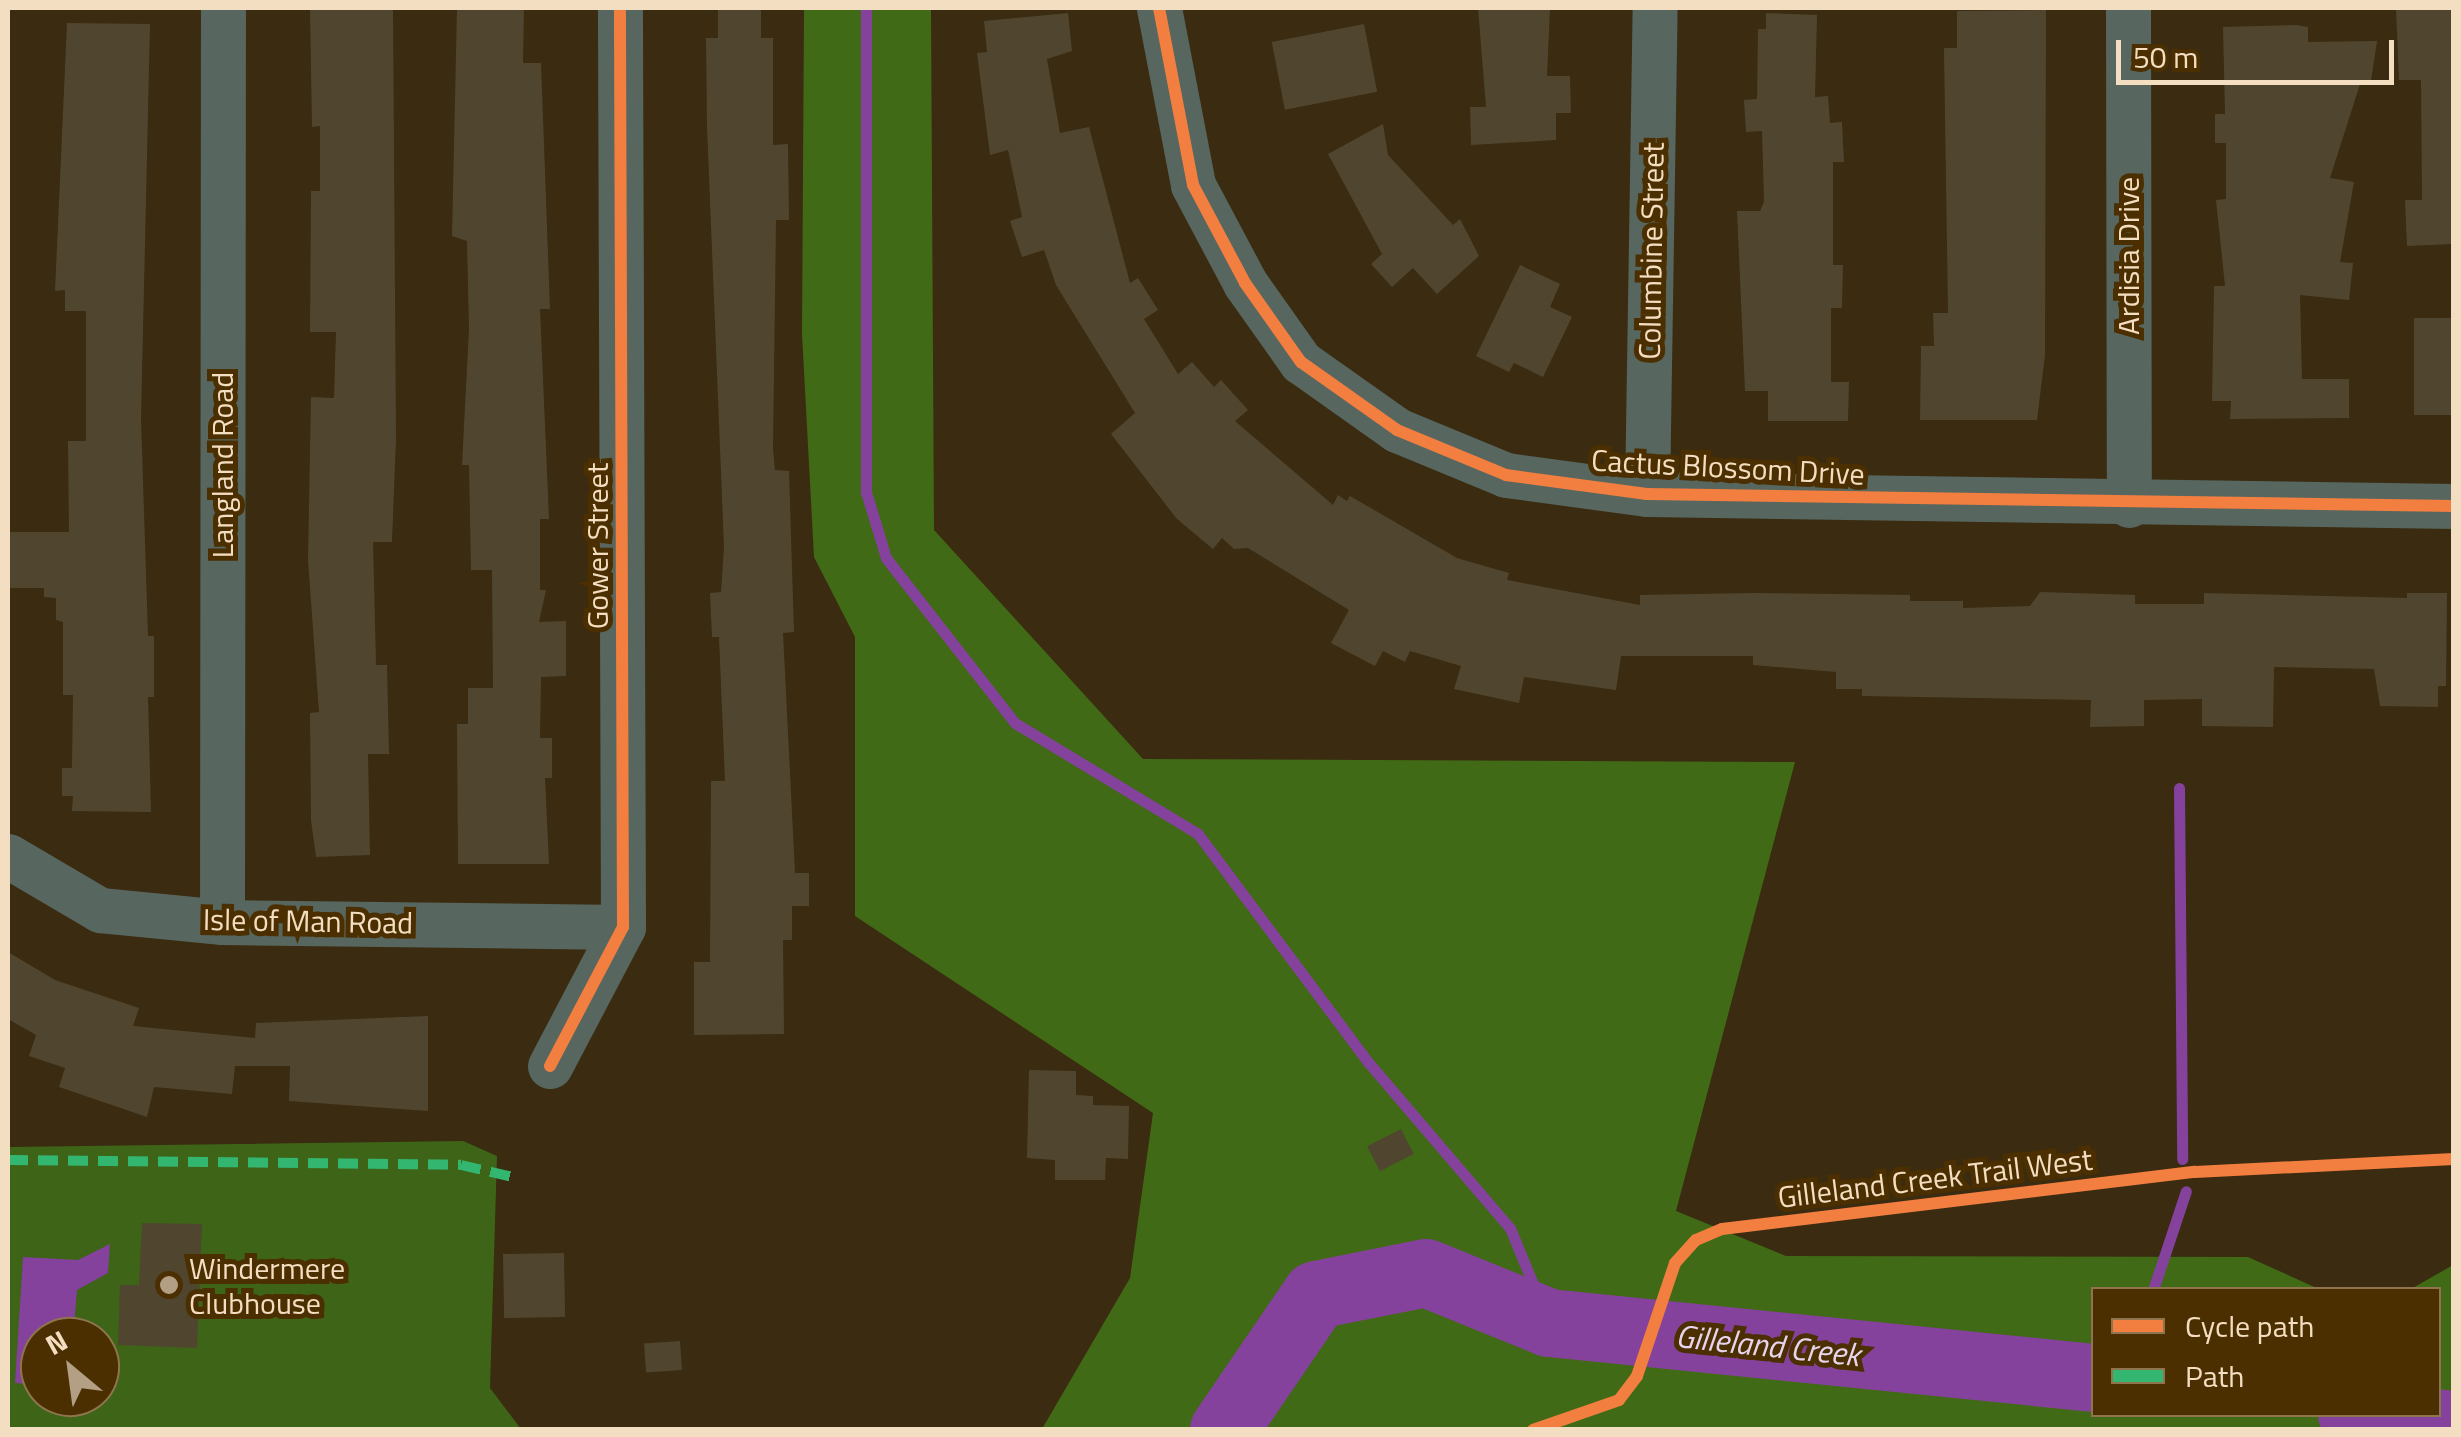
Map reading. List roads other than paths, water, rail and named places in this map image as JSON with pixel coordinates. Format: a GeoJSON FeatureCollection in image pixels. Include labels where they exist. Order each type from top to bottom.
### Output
{"type":"FeatureCollection","features":[{"type":"Feature","properties":{"kind":"street","name":"Langland Road"},"geometry":{"type":"LineString","coordinates":[[222,922],[223,8]]}},
{"type":"Feature","properties":{"kind":"street","name":"Gower Street"},"geometry":{"type":"LineString","coordinates":[[550,1066],[623,927],[620,8]]}},
{"type":"Feature","properties":{"kind":"street","name":"Cactus Blossom Drive"},"geometry":{"type":"LineString","coordinates":[[1159,8],[1193,185],[1245,283],[1301,362],[1397,430],[1506,475],[1647,494],[2454,506]]}},
{"type":"Feature","properties":{"kind":"street","name":"Columbine Street"},"geometry":{"type":"LineString","coordinates":[[1647,494],[1656,8]]}},
{"type":"Feature","properties":{"kind":"street","name":"Ardisia Drive"},"geometry":{"type":"LineString","coordinates":[[2128,8],[2129,504]]}},
{"type":"Feature","properties":{"kind":"street","name":"Isle of Man Road"},"geometry":{"type":"LineString","coordinates":[[8,856],[100,910],[222,922],[623,927]]}},
{"type":"Feature","properties":{"kind":"waterway"},"geometry":{"type":"LineString","coordinates":[[866,8],[866,492],[886,558],[1015,723],[1198,834],[1368,1062],[1510,1228],[1549,1323]]}},
{"type":"Feature","properties":{"kind":"waterway"},"geometry":{"type":"LineString","coordinates":[[2179,788],[2182,1159]]}},
{"type":"Feature","properties":{"kind":"waterway"},"geometry":{"type":"LineString","coordinates":[[2154,1287],[2186,1191]]}},
{"type":"Feature","properties":{"kind":"waterway","name":"Gilleland Creek"},"geometry":{"type":"LineString","coordinates":[[1224,1430],[1316,1295],[1426,1273],[1549,1323],[2091,1378]]}},
{"type":"Feature","properties":{"kind":"waterway","name":"Gilleland Creek"},"geometry":{"type":"LineString","coordinates":[[2380,1417],[2454,1425]]}},
{"type":"Feature","properties":{"kind":"place","name":"Windermere Clubhouse"},"geometry":{"type":"Point","coordinates":[169,1285]}}]}
